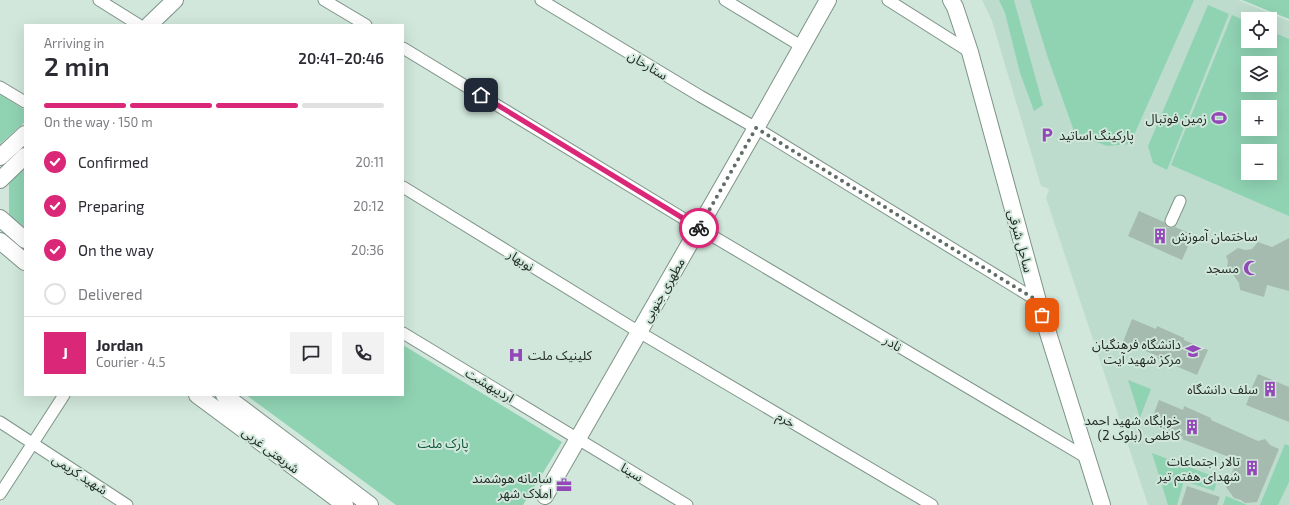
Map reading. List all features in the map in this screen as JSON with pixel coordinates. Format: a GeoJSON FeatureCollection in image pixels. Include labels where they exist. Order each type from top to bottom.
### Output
{"type":"FeatureCollection","features":[{"type":"Feature","properties":{"kind":"street"},"geometry":{"type":"LineString","coordinates":[[99,0],[137,24]]}},
{"type":"Feature","properties":{"kind":"street"},"geometry":{"type":"LineString","coordinates":[[150,24],[175,0]]}},
{"type":"Feature","properties":{"kind":"street"},"geometry":{"type":"LineString","coordinates":[[324,0],[364,24]]}},
{"type":"Feature","properties":{"kind":"street","name":"ستارخان"},"geometry":{"type":"LineString","coordinates":[[541,0],[693,92],[756,128],[1038,301]]}},
{"type":"Feature","properties":{"kind":"street"},"geometry":{"type":"LineString","coordinates":[[725,0],[801,46]]}},
{"type":"Feature","properties":{"kind":"street","name":"مطهری جنوبی"},"geometry":{"type":"LineString","coordinates":[[541,502],[828,0]]}},
{"type":"Feature","properties":{"kind":"street"},"geometry":{"type":"LineString","coordinates":[[888,0],[970,52]]}},
{"type":"Feature","properties":{"kind":"street","name":"ساحل شرقی"},"geometry":{"type":"LineString","coordinates":[[951,0],[955,7],[970,52],[1038,301],[1102,505]]}},
{"type":"Feature","properties":{"kind":"street","name":"نادر"},"geometry":{"type":"LineString","coordinates":[[404,49],[699,228],[1087,458]]}},
{"type":"Feature","properties":{"kind":"street"},"geometry":{"type":"LineString","coordinates":[[0,87],[24,101]]}},
{"type":"Feature","properties":{"kind":"street"},"geometry":{"type":"LineString","coordinates":[[0,157],[24,135]]}},
{"type":"Feature","properties":{"kind":"street"},"geometry":{"type":"LineString","coordinates":[[0,180],[24,157]]}},
{"type":"Feature","properties":{"kind":"street","name":"نوبهار"},"geometry":{"type":"LineString","coordinates":[[404,188],[639,332]]}},
{"type":"Feature","properties":{"kind":"street"},"geometry":{"type":"LineString","coordinates":[[1171,221],[1180,201]]}},
{"type":"Feature","properties":{"kind":"street"},"geometry":{"type":"LineString","coordinates":[[0,212],[5,223],[24,239]]}},
{"type":"Feature","properties":{"kind":"street"},"geometry":{"type":"LineString","coordinates":[[0,242],[24,261]]}},
{"type":"Feature","properties":{"kind":"street","name":"خرم"},"geometry":{"type":"LineString","coordinates":[[639,332],[932,505]]}},
{"type":"Feature","properties":{"kind":"street","name":"اردیبهشت"},"geometry":{"type":"LineString","coordinates":[[404,333],[577,438]]}},
{"type":"Feature","properties":{"kind":"street"},"geometry":{"type":"LineString","coordinates":[[0,494],[63,396]]}},
{"type":"Feature","properties":{"kind":"street","name":"شریعتی غربی"},"geometry":{"type":"LineString","coordinates":[[198,396],[345,505]]}},
{"type":"Feature","properties":{"kind":"street","name":"شریعتی غربی"},"geometry":{"type":"LineString","coordinates":[[225,396],[370,505]]}},
{"type":"Feature","properties":{"kind":"street","name":"شهید کریمی"},"geometry":{"type":"LineString","coordinates":[[0,422],[127,505]]}},
{"type":"Feature","properties":{"kind":"street","name":"سینا"},"geometry":{"type":"LineString","coordinates":[[577,438],[687,505]]}},
{"type":"Feature","properties":{"kind":"shaded area","name":"دانشگاه فرهنگیان مرکز شهید آیت"},"geometry":{"type":"Polygon","coordinates":[[[982,0],[1238,0],[1267,12],[1241,12],[1241,48],[1277,48],[1277,16],[1289,21],[1289,505],[1148,505],[1046,198],[1049,189],[1041,186],[992,21],[982,0]]]}},
{"type":"Feature","properties":{"kind":"green space"},"geometry":{"type":"Polygon","coordinates":[[[999,0],[1014,0],[1043,105],[1034,111],[1020,73],[1005,13],[999,0]]]}},
{"type":"Feature","properties":{"kind":"green space"},"geometry":{"type":"Polygon","coordinates":[[[1030,0],[1194,0],[1130,144],[1107,146],[1075,134],[1048,58],[1030,0]]]}},
{"type":"Feature","properties":{"kind":"green space"},"geometry":{"type":"Polygon","coordinates":[[[1242,0],[1289,0],[1289,19],[1277,14],[1277,12],[1272,12],[1242,0]]]}},
{"type":"Feature","properties":{"kind":"green space"},"geometry":{"type":"Polygon","coordinates":[[[1208,5],[1229,14],[1167,170],[1153,163],[1148,146],[1208,5]]]}},
{"type":"Feature","properties":{"kind":"green space","name":"زمین فوتبال"},"geometry":{"type":"Polygon","coordinates":[[[1232,15],[1241,19],[1241,48],[1277,48],[1277,34],[1289,39],[1289,216],[1171,165],[1232,15]]]}},
{"type":"Feature","properties":{"kind":"green space"},"geometry":{"type":"Polygon","coordinates":[[[0,94],[24,109],[24,123],[0,144],[0,94]]]}},
{"type":"Feature","properties":{"kind":"green space"},"geometry":{"type":"Polygon","coordinates":[[[24,167],[24,231],[9,220],[9,180],[24,167]]]}},
{"type":"Feature","properties":{"kind":"green space","name":"پارک ملت"},"geometry":{"type":"Polygon","coordinates":[[[404,346],[562,442],[523,505],[396,505],[247,396],[404,396],[404,346]]]}},
{"type":"Feature","properties":{"kind":"green space"},"geometry":{"type":"Polygon","coordinates":[[[1128,380],[1151,389],[1140,418],[1128,380]]]}},
{"type":"Feature","properties":{"kind":"green space"},"geometry":{"type":"Polygon","coordinates":[[[1285,444],[1289,446],[1289,482],[1278,505],[1260,505],[1285,444]]]}},
{"type":"Feature","properties":{"kind":"green space"},"geometry":{"type":"Polygon","coordinates":[[[1152,453],[1218,478],[1214,491],[1184,481],[1177,505],[1168,505],[1152,453]]]}},
{"type":"Feature","properties":{"kind":"green space"},"geometry":{"type":"Polygon","coordinates":[[[1226,496],[1247,505],[1223,505],[1226,496]]]}},
{"type":"Feature","properties":{"kind":"building","name":"ساختمان آموزش"},"geometry":{"type":"Polygon","coordinates":[[[1139,211],[1164,222],[1168,228],[1175,227],[1193,235],[1182,260],[1128,236],[1139,211]]]}},
{"type":"Feature","properties":{"kind":"building"},"geometry":{"type":"Polygon","coordinates":[[[1289,238],[1289,291],[1267,285],[1264,297],[1240,290],[1239,283],[1227,266],[1228,261],[1226,256],[1238,248],[1245,250],[1252,249],[1258,242],[1272,247],[1289,238]]]}},
{"type":"Feature","properties":{"kind":"building"},"geometry":{"type":"Polygon","coordinates":[[[1132,319],[1156,329],[1157,326],[1208,350],[1197,375],[1157,358],[1158,356],[1123,342],[1132,319]]]}},
{"type":"Feature","properties":{"kind":"building"},"geometry":{"type":"Polygon","coordinates":[[[1258,374],[1289,387],[1289,422],[1246,405],[1258,374]]]}},
{"type":"Feature","properties":{"kind":"building"},"geometry":{"type":"Polygon","coordinates":[[[1159,400],[1183,410],[1184,406],[1258,441],[1265,439],[1270,445],[1279,449],[1257,502],[1245,503],[1234,498],[1226,487],[1237,460],[1182,439],[1183,437],[1150,424],[1159,400]]]}},
{"type":"Feature","properties":{"kind":"building"},"geometry":{"type":"Polygon","coordinates":[[[1187,486],[1220,497],[1217,505],[1181,505],[1187,486]]]}},
{"type":"Feature","properties":{"kind":"way so far"},"geometry":{"type":"LineString","coordinates":[[699,228],[756,128],[1038,301],[1042,315]]}},
{"type":"Feature","properties":{"kind":"place","name":"زمین فوتبال"},"geometry":{"type":"Point","coordinates":[1219,118]}},
{"type":"Feature","properties":{"kind":"place","name":"پارکینگ اساتید"},"geometry":{"type":"Point","coordinates":[1047,135]}},
{"type":"Feature","properties":{"kind":"place","name":"ساختمان آموزش"},"geometry":{"type":"Point","coordinates":[1160,236]}},
{"type":"Feature","properties":{"kind":"place","name":"مسجد"},"geometry":{"type":"Point","coordinates":[1251,268]}},
{"type":"Feature","properties":{"kind":"place","name":"دانشگاه فرهنگیان مرکز شهید آیت"},"geometry":{"type":"Point","coordinates":[1193,351]}},
{"type":"Feature","properties":{"kind":"place","name":"کلینیک ملت"},"geometry":{"type":"Point","coordinates":[516,355]}},
{"type":"Feature","properties":{"kind":"place","name":"سلف دانشگاه"},"geometry":{"type":"Point","coordinates":[1270,389]}},
{"type":"Feature","properties":{"kind":"place","name":"خوابگاه شهید احمد کاظمی (بلوک 2)"},"geometry":{"type":"Point","coordinates":[1192,427]}},
{"type":"Feature","properties":{"kind":"place","name":"تالار اجتماعات شهدای هفتم تیر"},"geometry":{"type":"Point","coordinates":[1252,468]}},
{"type":"Feature","properties":{"kind":"place","name":"سامانه هوشمند املاک شهر"},"geometry":{"type":"Point","coordinates":[564,485]}},
{"type":"Feature","properties":{"kind":"route"},"geometry":{"type":"LineString","coordinates":[[481,95],[699,228]]}}]}
